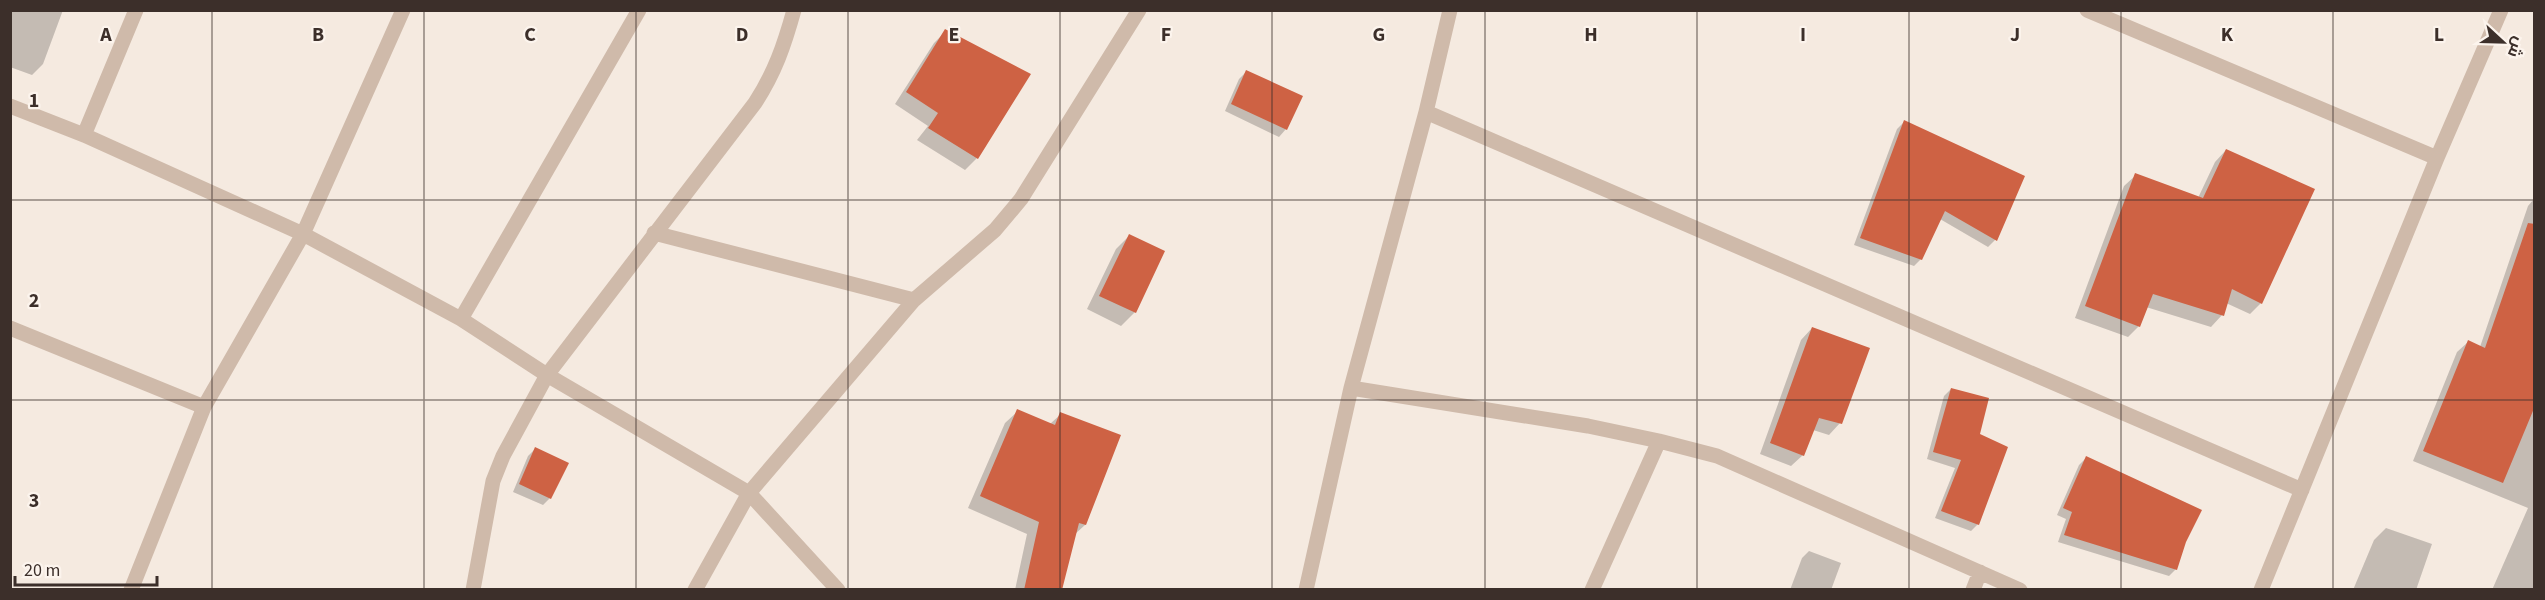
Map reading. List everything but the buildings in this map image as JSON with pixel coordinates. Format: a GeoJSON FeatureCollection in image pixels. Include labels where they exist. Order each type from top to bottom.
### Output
{"type":"FeatureCollection","features":[{"type":"Feature","properties":{"kind":"street"},"geometry":{"type":"LineString","coordinates":[[84,135],[136,10]]}},
{"type":"Feature","properties":{"kind":"street"},"geometry":{"type":"LineString","coordinates":[[131,590],[204,407],[303,234],[404,10]]}},
{"type":"Feature","properties":{"kind":"street"},"geometry":{"type":"LineString","coordinates":[[461,319],[639,10]]}},
{"type":"Feature","properties":{"kind":"street"},"geometry":{"type":"LineString","coordinates":[[473,590],[493,481],[503,456],[547,375],[761,95],[783,52],[794,10]]}},
{"type":"Feature","properties":{"kind":"street"},"geometry":{"type":"LineString","coordinates":[[695,590],[749,493],[914,300],[995,230],[1021,199],[1139,10]]}},
{"type":"Feature","properties":{"kind":"street"},"geometry":{"type":"LineString","coordinates":[[1306,590],[1351,388],[1426,112],[1450,10]]}},
{"type":"Feature","properties":{"kind":"street"},"geometry":{"type":"LineString","coordinates":[[2087,10],[2437,158]]}},
{"type":"Feature","properties":{"kind":"street"},"geometry":{"type":"LineString","coordinates":[[2261,590],[2437,158],[2501,10]]}},
{"type":"Feature","properties":{"kind":"street"},"geometry":{"type":"LineString","coordinates":[[10,106],[84,135],[303,234],[461,319],[547,375],[749,493],[838,590]]}},
{"type":"Feature","properties":{"kind":"street"},"geometry":{"type":"LineString","coordinates":[[1426,112],[2302,490]]}},
{"type":"Feature","properties":{"kind":"street"},"geometry":{"type":"LineString","coordinates":[[654,233],[914,300]]}},
{"type":"Feature","properties":{"kind":"street"},"geometry":{"type":"LineString","coordinates":[[10,328],[204,407]]}},
{"type":"Feature","properties":{"kind":"street"},"geometry":{"type":"LineString","coordinates":[[1351,388],[1588,426],[1717,456],[2020,590]]}},
{"type":"Feature","properties":{"kind":"street"},"geometry":{"type":"LineString","coordinates":[[1592,590],[1659,441]]}},
{"type":"Feature","properties":{"kind":"street"},"geometry":{"type":"LineString","coordinates":[[1973,590],[1980,572]]}}]}
